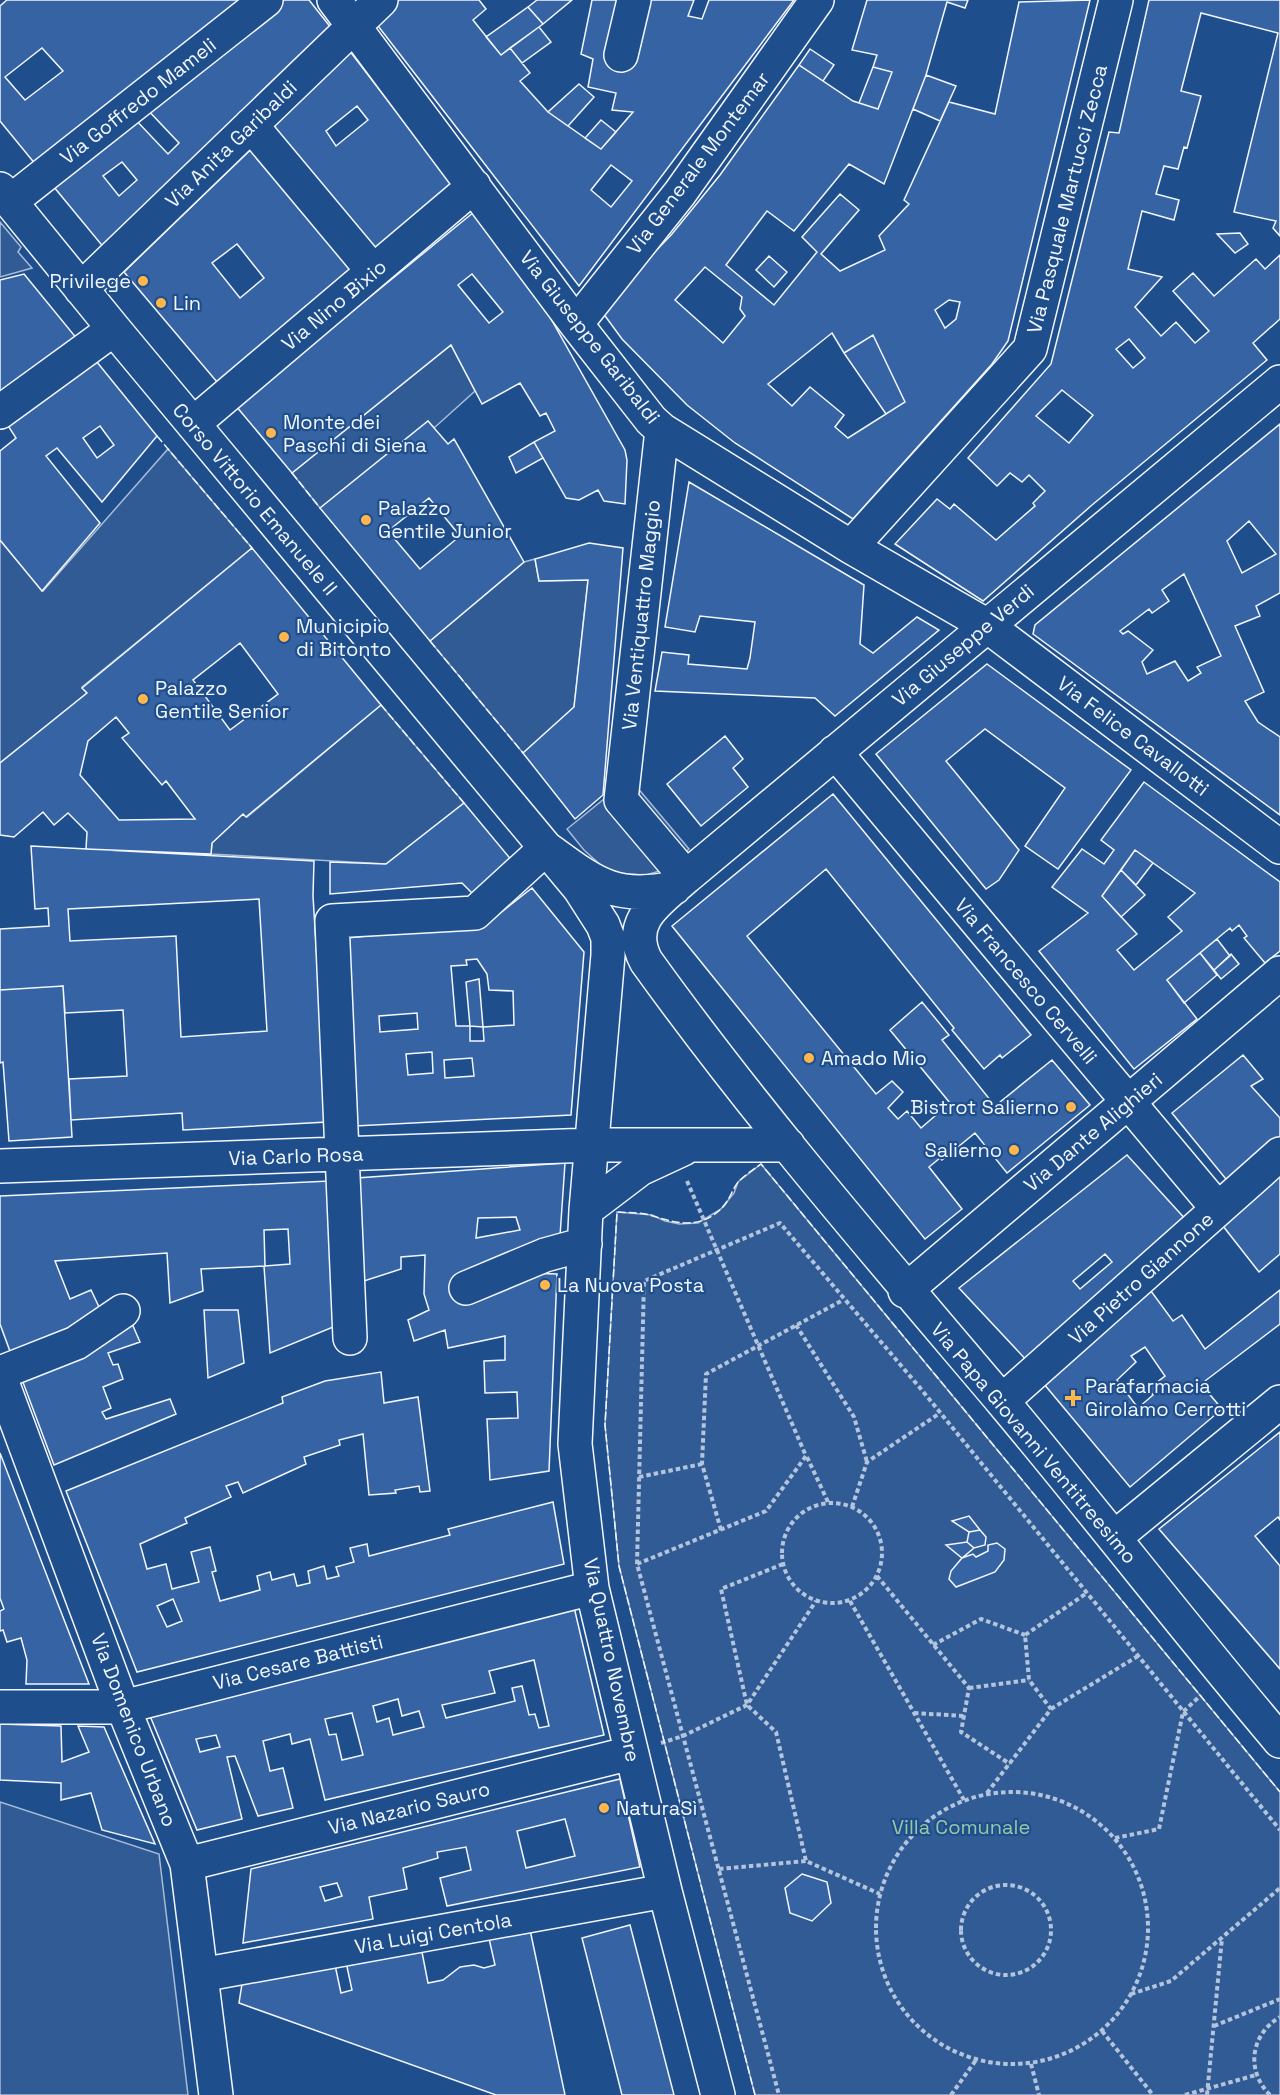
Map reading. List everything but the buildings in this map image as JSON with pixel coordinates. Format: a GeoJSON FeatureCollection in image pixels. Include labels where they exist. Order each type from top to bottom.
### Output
{"type":"FeatureCollection","features":[{"type":"Feature","properties":{"kind":"street","name":"Via Goffredo Mameli"},"geometry":{"type":"LineString","coordinates":[[5,195],[266,0]]}},
{"type":"Feature","properties":{"kind":"street","name":"Via Giuseppe Garibaldi"},"geometry":{"type":"LineString","coordinates":[[334,0],[576,324],[662,430],[851,547],[986,625]]}},
{"type":"Feature","properties":{"kind":"street","name":"Via Anita Garibaldi"},"geometry":{"type":"LineString","coordinates":[[81,289],[381,0]]}},
{"type":"Feature","properties":{"kind":"street"},"geometry":{"type":"LineString","coordinates":[[621,55],[634,0]]}},
{"type":"Feature","properties":{"kind":"street","name":"Via Generale Montemar"},"geometry":{"type":"LineString","coordinates":[[576,324],[680,192],[817,0]]}},
{"type":"Feature","properties":{"kind":"street","name":"Via Pasquale Martucci Zecca"},"geometry":{"type":"LineString","coordinates":[[851,547],[1030,349],[1116,0]]}},
{"type":"Feature","properties":{"kind":"street"},"geometry":{"type":"LineString","coordinates":[[251,125],[373,271]]}},
{"type":"Feature","properties":{"kind":"street","name":"Via Nino Bixio"},"geometry":{"type":"LineString","coordinates":[[194,424],[474,186]]}},
{"type":"Feature","properties":{"kind":"street","name":"Corso Vittorio Emanuele II"},"geometry":{"type":"LineString","coordinates":[[5,195],[580,889],[603,925],[608,938],[608,955],[592,1144]]}},
{"type":"Feature","properties":{"kind":"street"},"geometry":{"type":"LineString","coordinates":[[0,412],[114,329]]}},
{"type":"Feature","properties":{"kind":"street","name":"Via Giuseppe Verdi"},"geometry":{"type":"LineString","coordinates":[[648,911],[986,625],[1280,382]]}},
{"type":"Feature","properties":{"kind":"street","name":"Via Ventiquattro Maggio"},"geometry":{"type":"LineString","coordinates":[[662,430],[621,800],[680,882]]}},
{"type":"Feature","properties":{"kind":"street","name":"Via Felice Cavallotti"},"geometry":{"type":"LineString","coordinates":[[986,625],[1280,847]]}},
{"type":"Feature","properties":{"kind":"street","name":"Via Francesco Cervelli"},"geometry":{"type":"LineString","coordinates":[[835,752],[1218,1209]]}},
{"type":"Feature","properties":{"kind":"street"},"geometry":{"type":"LineString","coordinates":[[350,1338],[332,921],[475,913],[546,848],[587,878],[610,889],[634,892],[680,882]]}},
{"type":"Feature","properties":{"kind":"street","name":"Via Papa Giovanni Ventitreesimo"},"geometry":{"type":"LineString","coordinates":[[648,911],[641,923],[638,936],[646,961],[788,1145],[906,1291],[1002,1401],[1280,1741]]}},
{"type":"Feature","properties":{"kind":"street","name":"Via Dante Alighieri"},"geometry":{"type":"LineString","coordinates":[[906,1291],[1280,973]]}},
{"type":"Feature","properties":{"kind":"street","name":"Via Carlo Rosa"},"geometry":{"type":"LineString","coordinates":[[0,1166],[592,1144],[684,1149],[788,1145]]}},
{"type":"Feature","properties":{"kind":"street","name":"Via Quattro Novembre"},"geometry":{"type":"LineString","coordinates":[[592,1144],[586,1210],[575,1444],[592,1588],[665,1891],[718,2095]]}},
{"type":"Feature","properties":{"kind":"street"},"geometry":{"type":"LineString","coordinates":[[586,1210],[640,1168],[684,1149]]}},
{"type":"Feature","properties":{"kind":"street","name":"Via Pietro Giannone"},"geometry":{"type":"LineString","coordinates":[[1002,1401],[1280,1154]]}},
{"type":"Feature","properties":{"kind":"street"},"geometry":{"type":"LineString","coordinates":[[466,1288],[545,1255],[585,1244]]}},
{"type":"Feature","properties":{"kind":"street"},"geometry":{"type":"LineString","coordinates":[[0,1373],[76,1343],[123,1311]]}},
{"type":"Feature","properties":{"kind":"street","name":"Via Domenico Urbano"},"geometry":{"type":"LineString","coordinates":[[0,1377],[123,1707],[187,1864],[216,2095]]}},
{"type":"Feature","properties":{"kind":"street"},"geometry":{"type":"LineString","coordinates":[[1114,1538],[1280,1401]]}},
{"type":"Feature","properties":{"kind":"street","name":"Via Cesare Battisti"},"geometry":{"type":"LineString","coordinates":[[0,1707],[123,1707],[592,1588]]}},
{"type":"Feature","properties":{"kind":"street","name":"Via Nazario Sauro"},"geometry":{"type":"LineString","coordinates":[[187,1864],[631,1753]]}},
{"type":"Feature","properties":{"kind":"street","name":"Via Luigi Centola"},"geometry":{"type":"LineString","coordinates":[[201,1975],[665,1891]]}},
{"type":"Feature","properties":{"kind":"path"},"geometry":{"type":"LineString","coordinates":[[684,1149],[718,1249],[806,1456],[828,1502]]}},
{"type":"Feature","properties":{"kind":"path"},"geometry":{"type":"LineString","coordinates":[[779,2095],[637,1564],[644,1281],[780,1223],[940,1413],[1280,1830]]}},
{"type":"Feature","properties":{"kind":"path"},"geometry":{"type":"LineString","coordinates":[[721,1530],[702,1464],[706,1374],[843,1300]]}},
{"type":"Feature","properties":{"kind":"path"},"geometry":{"type":"LineString","coordinates":[[796,1324],[854,1417],[867,1462],[852,1507]]}},
{"type":"Feature","properties":{"kind":"path"},"geometry":{"type":"LineString","coordinates":[[867,1462],[940,1413]]}},
{"type":"Feature","properties":{"kind":"path"},"geometry":{"type":"LineString","coordinates":[[637,1564],[766,1511],[806,1456]]}},
{"type":"Feature","properties":{"kind":"path"},"geometry":{"type":"LineString","coordinates":[[639,1477],[702,1464]]}},
{"type":"Feature","properties":{"kind":"path"},"geometry":{"type":"LineString","coordinates":[[828,1502],[852,1507],[871,1520],[879,1534],[883,1550],[877,1576],[864,1592],[850,1601],[833,1604],[816,1601],[801,1593],[789,1581],[783,1564],[782,1547],[792,1523],[811,1507],[828,1502]]}},
{"type":"Feature","properties":{"kind":"path"},"geometry":{"type":"LineString","coordinates":[[783,1564],[721,1589],[747,1705],[776,1732],[806,1861]]}},
{"type":"Feature","properties":{"kind":"path"},"geometry":{"type":"LineString","coordinates":[[877,1576],[969,1688]]}},
{"type":"Feature","properties":{"kind":"path"},"geometry":{"type":"LineString","coordinates":[[1025,1635],[1087,1593]]}},
{"type":"Feature","properties":{"kind":"path"},"geometry":{"type":"LineString","coordinates":[[683,1736],[747,1705],[816,1601]]}},
{"type":"Feature","properties":{"kind":"path"},"geometry":{"type":"LineString","coordinates":[[850,1601],[964,1800]]}},
{"type":"Feature","properties":{"kind":"path"},"geometry":{"type":"LineString","coordinates":[[933,1645],[981,1619],[1025,1635]]}},
{"type":"Feature","properties":{"kind":"path"},"geometry":{"type":"LineString","coordinates":[[1025,1635],[1029,1680],[1051,1709]]}},
{"type":"Feature","properties":{"kind":"path"},"geometry":{"type":"LineString","coordinates":[[987,1794],[1051,1709],[1138,1656]]}},
{"type":"Feature","properties":{"kind":"path"},"geometry":{"type":"LineString","coordinates":[[969,1688],[1029,1680]]}},
{"type":"Feature","properties":{"kind":"path"},"geometry":{"type":"LineString","coordinates":[[969,1688],[961,1732],[1010,1764]]}},
{"type":"Feature","properties":{"kind":"path"},"geometry":{"type":"LineString","coordinates":[[1115,1838],[1159,1829],[1184,1712]]}},
{"type":"Feature","properties":{"kind":"path"},"geometry":{"type":"LineString","coordinates":[[914,1713],[964,1716]]}},
{"type":"Feature","properties":{"kind":"path"},"geometry":{"type":"LineString","coordinates":[[1022,1792],[1057,1799],[1089,1815],[1115,1838],[1137,1874],[1148,1914],[1146,1955],[1131,1994],[1102,2031],[1069,2052],[1031,2063],[994,2064],[976,2060],[937,2043],[906,2014],[885,1977],[876,1936],[880,1894],[897,1854],[926,1822],[964,1800],[987,1794],[1022,1792]]}},
{"type":"Feature","properties":{"kind":"path"},"geometry":{"type":"LineString","coordinates":[[718,1869],[806,1861],[880,1894]]}},
{"type":"Feature","properties":{"kind":"path"},"geometry":{"type":"LineString","coordinates":[[999,1885],[1015,1886],[1030,1891],[1042,1902],[1049,1916],[1052,1932],[1048,1947],[1040,1960],[1028,1970],[1014,1975],[1000,1975],[975,1963],[961,1939],[961,1924],[969,1905],[984,1890],[999,1885]]}},
{"type":"Feature","properties":{"kind":"path"},"geometry":{"type":"LineString","coordinates":[[1131,1994],[1171,1981],[1280,1888]]}},
{"type":"Feature","properties":{"kind":"path"},"geometry":{"type":"LineString","coordinates":[[1207,2095],[1222,1938]]}},
{"type":"Feature","properties":{"kind":"path"},"geometry":{"type":"LineString","coordinates":[[1214,2026],[1280,1999]]}},
{"type":"Feature","properties":{"kind":"path"},"geometry":{"type":"LineString","coordinates":[[1270,2095],[1256,2075],[1253,2061],[1255,2046],[1261,2033],[1280,2017]]}},
{"type":"Feature","properties":{"kind":"path"},"geometry":{"type":"LineString","coordinates":[[1102,2031],[1152,2095]]}},
{"type":"Feature","properties":{"kind":"path"},"geometry":{"type":"LineString","coordinates":[[951,2095],[976,2060]]}},
{"type":"Feature","properties":{"kind":"path"},"geometry":{"type":"LineString","coordinates":[[1031,2063],[1039,2095]]}},
{"type":"Feature","properties":{"kind":"path"},"geometry":{"type":"LineString","coordinates":[[1185,2095],[1256,2075]]}},
{"type":"Feature","properties":{"kind":"shaded area"},"geometry":{"type":"Polygon","coordinates":[[[0,222],[21,247],[18,252],[32,268],[0,277],[0,222]]]}},
{"type":"Feature","properties":{"kind":"shaded area"},"geometry":{"type":"Polygon","coordinates":[[[451,345],[475,391],[434,428],[428,421],[320,508],[292,473],[451,345]]]}},
{"type":"Feature","properties":{"kind":"shaded area"},"geometry":{"type":"Polygon","coordinates":[[[168,449],[252,548],[82,687],[87,693],[0,763],[0,540],[43,591],[168,449]]]}},
{"type":"Feature","properties":{"kind":"shaded area"},"geometry":{"type":"Polygon","coordinates":[[[535,559],[539,581],[588,580],[574,707],[523,753],[430,641],[524,562],[535,559]]]}},
{"type":"Feature","properties":{"kind":"shaded area"},"geometry":{"type":"Polygon","coordinates":[[[381,705],[464,803],[386,864],[211,854],[212,843],[243,814],[247,817],[381,705]]]}},
{"type":"Feature","properties":{"kind":"shaded area"},"geometry":{"type":"Polygon","coordinates":[[[636,786],[689,849],[663,870],[646,875],[624,876],[604,868],[584,850],[567,829],[604,799],[621,800],[636,786]]]}},
{"type":"Feature","properties":{"kind":"shaded area","name":"Villa Comunale"},"geometry":{"type":"Polygon","coordinates":[[[761,1164],[1280,1792],[1280,2095],[755,2095],[619,1566],[605,1425],[617,1212],[652,1215],[679,1224],[698,1223],[721,1209],[734,1193],[738,1182],[761,1164]]]}},
{"type":"Feature","properties":{"kind":"shaded area"},"geometry":{"type":"Polygon","coordinates":[[[0,1802],[159,1854],[188,2095],[0,2095],[0,1802]]]}},
{"type":"Feature","properties":{"kind":"fence"},"geometry":{"type":"LineString","coordinates":[[157,436],[252,548]]}},
{"type":"Feature","properties":{"kind":"fence"},"geometry":{"type":"LineString","coordinates":[[292,473],[320,508]]}},
{"type":"Feature","properties":{"kind":"fence"},"geometry":{"type":"LineString","coordinates":[[430,641],[523,753]]}},
{"type":"Feature","properties":{"kind":"fence"},"geometry":{"type":"LineString","coordinates":[[381,705],[464,803]]}},
{"type":"Feature","properties":{"kind":"fence"},"geometry":{"type":"LineString","coordinates":[[755,2095],[619,1566],[605,1425],[617,1212],[645,1214],[680,1223],[698,1222],[714,1215],[722,1208],[739,1181],[761,1164],[1280,1792]]}},
{"type":"Feature","properties":{"kind":"place","name":"Privilege"},"geometry":{"type":"Point","coordinates":[143,281]}},
{"type":"Feature","properties":{"kind":"place","name":"Lin"},"geometry":{"type":"Point","coordinates":[161,303]}},
{"type":"Feature","properties":{"kind":"place","name":"Monte dei Paschi di Siena"},"geometry":{"type":"Point","coordinates":[271,433]}},
{"type":"Feature","properties":{"kind":"place","name":"Palazzo Gentile Junior"},"geometry":{"type":"Point","coordinates":[366,520]}},
{"type":"Feature","properties":{"kind":"place","name":"Municipio di Bitonto"},"geometry":{"type":"Point","coordinates":[284,637]}},
{"type":"Feature","properties":{"kind":"place","name":"Palazzo Gentile Senior"},"geometry":{"type":"Point","coordinates":[143,699]}},
{"type":"Feature","properties":{"kind":"place","name":"Amado Mio"},"geometry":{"type":"Point","coordinates":[809,1058]}},
{"type":"Feature","properties":{"kind":"place","name":"Bistrot Salierno"},"geometry":{"type":"Point","coordinates":[1071,1107]}},
{"type":"Feature","properties":{"kind":"place","name":"Salierno"},"geometry":{"type":"Point","coordinates":[1014,1150]}},
{"type":"Feature","properties":{"kind":"place","name":"La Nuova Posta"},"geometry":{"type":"Point","coordinates":[545,1285]}},
{"type":"Feature","properties":{"kind":"place","name":"Parafarmacia Girolamo Cerrotti"},"geometry":{"type":"Point","coordinates":[1073,1398]}},
{"type":"Feature","properties":{"kind":"place","name":"NaturaSì"},"geometry":{"type":"Point","coordinates":[604,1808]}}]}
